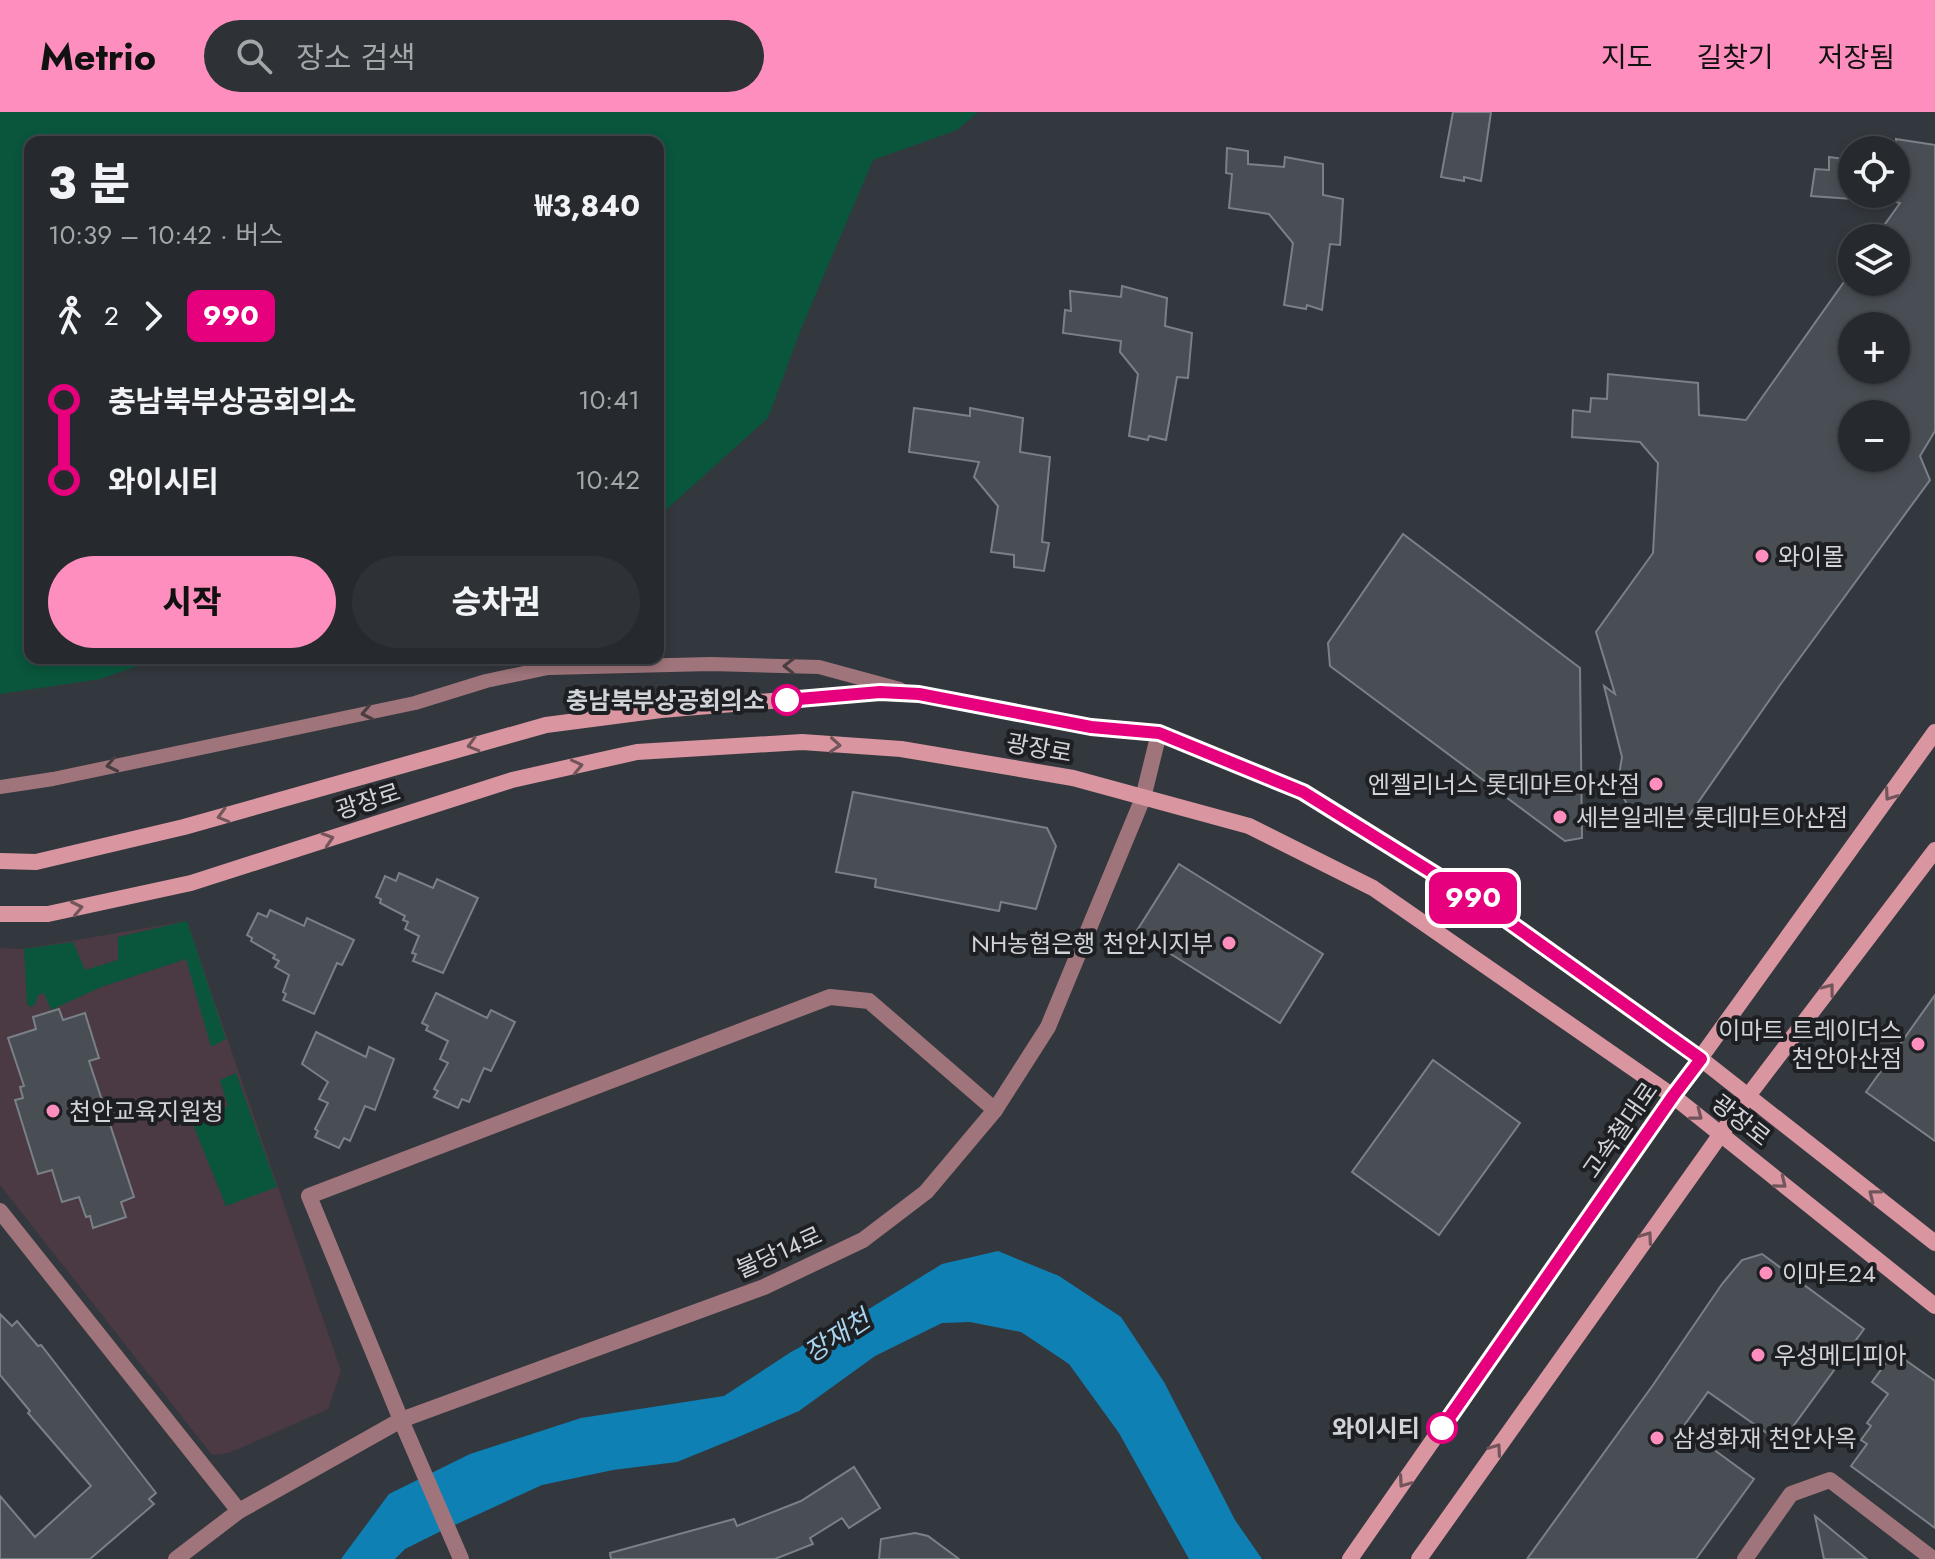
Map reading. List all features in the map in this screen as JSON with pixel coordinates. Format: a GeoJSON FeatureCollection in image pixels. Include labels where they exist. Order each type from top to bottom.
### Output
{"type":"FeatureCollection","features":[{"type":"Feature","properties":{"kind":"main road","name":"광장로"},"geometry":{"type":"LineString","coordinates":[[0,861],[36,862],[184,827],[546,725],[677,708],[880,692],[919,694],[1091,727],[1159,733],[1303,792],[1491,909],[1701,1059],[1935,1243]]}},
{"type":"Feature","properties":{"kind":"main road","name":"고속철대로"},"geometry":{"type":"LineString","coordinates":[[1350,1559],[1673,1096],[1935,732]]}},
{"type":"Feature","properties":{"kind":"main road","name":"광장로"},"geometry":{"type":"LineString","coordinates":[[0,914],[48,914],[191,883],[512,780],[637,752],[802,742],[901,749],[1073,778],[1249,826],[1373,888],[1673,1096],[1935,1306]]}},
{"type":"Feature","properties":{"kind":"main road"},"geometry":{"type":"LineString","coordinates":[[1419,1559],[1748,1096],[1935,850]]}},
{"type":"Feature","properties":{"kind":"street","name":"불당14로"},"geometry":{"type":"LineString","coordinates":[[176,1559],[239,1511],[401,1420],[764,1287],[863,1240],[926,1192],[995,1110],[1048,1027],[1143,798],[1159,733]]}},
{"type":"Feature","properties":{"kind":"street"},"geometry":{"type":"LineString","coordinates":[[461,1559],[309,1196],[830,997],[869,1001],[995,1110]]}},
{"type":"Feature","properties":{"kind":"street"},"geometry":{"type":"LineString","coordinates":[[0,1211],[239,1511]]}},
{"type":"Feature","properties":{"kind":"street"},"geometry":{"type":"LineString","coordinates":[[1745,1559],[1791,1494],[1830,1480],[1933,1559]]}},
{"type":"Feature","properties":{"kind":"lane"},"geometry":{"type":"LineString","coordinates":[[0,787],[53,779],[415,703],[486,681],[548,668],[711,664],[819,667],[919,694]]}},
{"type":"Feature","properties":{"kind":"shaded area"},"geometry":{"type":"Polygon","coordinates":[[[187,921],[341,1371],[328,1409],[229,1453],[212,1455],[0,1185],[0,948],[24,949],[187,921]]]}},
{"type":"Feature","properties":{"kind":"green space"},"geometry":{"type":"Polygon","coordinates":[[[0,112],[978,112],[957,130],[873,160],[801,329],[768,418],[664,512],[664,136],[24,136],[24,664],[144,664],[100,679],[0,694],[0,112]]]}},
{"type":"Feature","properties":{"kind":"green space"},"geometry":{"type":"Polygon","coordinates":[[[187,921],[226,1039],[211,1047],[186,959],[101,987],[51,1010],[44,993],[38,995],[31,1007],[27,1004],[24,949],[73,942],[85,970],[118,960],[118,937],[187,921]]]}},
{"type":"Feature","properties":{"kind":"green space"},"geometry":{"type":"Polygon","coordinates":[[[236,1073],[277,1187],[226,1206],[191,1120],[228,1106],[220,1080],[236,1073]]]}},
{"type":"Feature","properties":{"kind":"water","name":"장재천"},"geometry":{"type":"Polygon","coordinates":[[[998,1251],[1059,1276],[1121,1317],[1164,1382],[1235,1520],[1262,1559],[1189,1559],[1119,1433],[1069,1364],[1021,1332],[970,1322],[942,1323],[875,1356],[799,1411],[677,1462],[613,1470],[542,1485],[405,1549],[395,1559],[341,1559],[389,1494],[470,1454],[581,1418],[724,1396],[791,1352],[942,1264],[998,1251]]]}},
{"type":"Feature","properties":{"kind":"building"},"geometry":{"type":"Polygon","coordinates":[[[1453,112],[1491,112],[1481,181],[1441,177],[1453,112]]]}},
{"type":"Feature","properties":{"kind":"building","name":"와이몰"},"geometry":{"type":"Polygon","coordinates":[[[1910,141],[1935,145],[1935,431],[1920,456],[1930,480],[1683,824],[1655,829],[1651,821],[1630,809],[1620,792],[1618,781],[1622,757],[1604,686],[1615,694],[1596,632],[1653,553],[1658,463],[1640,442],[1572,437],[1573,410],[1590,412],[1591,398],[1607,399],[1608,374],[1698,383],[1699,415],[1746,420],[1838,290],[1838,296],[1910,296],[1910,224],[1885,224],[1896,208],[1910,208],[1910,141]]]}},
{"type":"Feature","properties":{"kind":"building"},"geometry":{"type":"Polygon","coordinates":[[[1227,148],[1248,151],[1248,164],[1284,167],[1285,157],[1323,164],[1323,195],[1343,199],[1340,245],[1330,244],[1322,310],[1307,305],[1306,309],[1284,305],[1293,243],[1269,214],[1229,208],[1232,174],[1226,173],[1227,148]]]}},
{"type":"Feature","properties":{"kind":"building"},"geometry":{"type":"Polygon","coordinates":[[[1829,157],[1838,158],[1838,198],[1811,196],[1815,169],[1829,170],[1829,157]]]}},
{"type":"Feature","properties":{"kind":"building"},"geometry":{"type":"Polygon","coordinates":[[[1122,286],[1167,298],[1165,326],[1192,333],[1188,378],[1177,377],[1166,440],[1129,436],[1138,374],[1120,352],[1121,341],[1063,333],[1065,310],[1071,311],[1070,291],[1121,297],[1122,286]]]}},
{"type":"Feature","properties":{"kind":"building"},"geometry":{"type":"Polygon","coordinates":[[[914,408],[970,416],[970,408],[1023,418],[1020,452],[1050,457],[1042,542],[1049,543],[1044,571],[1014,567],[1014,555],[991,552],[998,506],[974,477],[979,462],[909,452],[914,408]]]}},
{"type":"Feature","properties":{"kind":"building"},"geometry":{"type":"Polygon","coordinates":[[[1403,534],[1580,668],[1582,838],[1565,841],[1330,666],[1328,643],[1403,534]]]}},
{"type":"Feature","properties":{"kind":"building"},"geometry":{"type":"Polygon","coordinates":[[[853,792],[1047,828],[1056,846],[1036,909],[1001,902],[999,911],[875,887],[876,879],[836,872],[853,792]]]}},
{"type":"Feature","properties":{"kind":"building","name":"NH농협은행 천안시지부"},"geometry":{"type":"Polygon","coordinates":[[[1179,864],[1323,954],[1280,1023],[1136,932],[1179,864]]]}},
{"type":"Feature","properties":{"kind":"building"},"geometry":{"type":"Polygon","coordinates":[[[399,873],[433,888],[437,879],[478,898],[443,973],[413,961],[416,954],[412,953],[419,936],[405,929],[408,922],[403,920],[405,916],[380,903],[381,899],[376,897],[385,876],[396,881],[399,873]]]}},
{"type":"Feature","properties":{"kind":"building"},"geometry":{"type":"Polygon","coordinates":[[[270,910],[304,926],[307,918],[354,940],[342,965],[337,963],[314,1014],[283,1000],[289,975],[275,967],[279,961],[273,958],[275,955],[251,941],[252,938],[247,935],[258,913],[267,917],[270,910]]]}},
{"type":"Feature","properties":{"kind":"building"},"geometry":{"type":"Polygon","coordinates":[[[436,993],[487,1018],[491,1010],[515,1022],[491,1071],[484,1068],[469,1102],[462,1099],[458,1108],[434,1097],[438,1091],[434,1089],[448,1063],[440,1059],[448,1041],[426,1030],[428,1026],[422,1023],[436,993]]]}},
{"type":"Feature","properties":{"kind":"building","name":"이마트 트레이더스 천안아산점"},"geometry":{"type":"Polygon","coordinates":[[[1935,995],[1935,1141],[1866,1092],[1935,995]]]}},
{"type":"Feature","properties":{"kind":"building","name":"천안교육지원청"},"geometry":{"type":"Polygon","coordinates":[[[59,1009],[63,1020],[85,1013],[99,1058],[89,1061],[134,1197],[121,1202],[126,1217],[93,1228],[79,1197],[62,1202],[52,1170],[38,1174],[15,1100],[23,1098],[20,1087],[24,1086],[8,1038],[36,1029],[33,1017],[59,1009]]]}},
{"type":"Feature","properties":{"kind":"building"},"geometry":{"type":"Polygon","coordinates":[[[316,1032],[366,1057],[369,1047],[394,1059],[375,1110],[365,1106],[350,1141],[344,1138],[339,1148],[315,1137],[318,1131],[315,1129],[328,1103],[319,1099],[328,1082],[302,1064],[316,1032]]]}},
{"type":"Feature","properties":{"kind":"building"},"geometry":{"type":"Polygon","coordinates":[[[1433,1060],[1520,1123],[1439,1235],[1352,1172],[1433,1060]]]}},
{"type":"Feature","properties":{"kind":"building"},"geometry":{"type":"Polygon","coordinates":[[[1762,1254],[1864,1329],[1781,1443],[1708,1392],[1683,1427],[1754,1479],[1696,1559],[1527,1559],[1722,1284],[1742,1260],[1762,1254]]]}},
{"type":"Feature","properties":{"kind":"building"},"geometry":{"type":"Polygon","coordinates":[[[0,1314],[12,1326],[17,1321],[38,1346],[41,1345],[156,1493],[149,1499],[154,1504],[90,1559],[0,1559],[0,1496],[35,1537],[91,1486],[28,1413],[30,1411],[0,1375],[0,1314]]]}},
{"type":"Feature","properties":{"kind":"building"},"geometry":{"type":"Polygon","coordinates":[[[1894,1352],[1935,1381],[1935,1528],[1851,1466],[1867,1444],[1861,1440],[1871,1426],[1867,1423],[1888,1394],[1872,1382],[1894,1352]]]}},
{"type":"Feature","properties":{"kind":"building"},"geometry":{"type":"Polygon","coordinates":[[[854,1467],[880,1508],[849,1528],[842,1518],[810,1538],[813,1544],[775,1559],[611,1559],[610,1553],[734,1519],[737,1526],[801,1501],[854,1467]]]}},
{"type":"Feature","properties":{"kind":"building"},"geometry":{"type":"Polygon","coordinates":[[[1815,1516],[1867,1559],[1824,1559],[1815,1516]]]}},
{"type":"Feature","properties":{"kind":"building"},"geometry":{"type":"Polygon","coordinates":[[[915,1533],[928,1536],[959,1559],[879,1559],[881,1539],[915,1533]]]}},
{"type":"Feature","properties":{"kind":"bus line","name":"990"},"geometry":{"type":"LineString","coordinates":[[787,700],[880,692],[919,694],[1091,727],[1159,733],[1303,792],[1491,909],[1701,1059],[1442,1428]]}},
{"type":"Feature","properties":{"kind":"place","name":"와이몰"},"geometry":{"type":"Point","coordinates":[1762,556]}},
{"type":"Feature","properties":{"kind":"place","name":"충남북부상공회의소"},"geometry":{"type":"Point","coordinates":[787,700]}},
{"type":"Feature","properties":{"kind":"place","name":"엔젤리너스 롯데마트아산점"},"geometry":{"type":"Point","coordinates":[1656,784]}},
{"type":"Feature","properties":{"kind":"place","name":"세븐일레븐 롯데마트아산점"},"geometry":{"type":"Point","coordinates":[1560,817]}},
{"type":"Feature","properties":{"kind":"place","name":"NH농협은행 천안시지부"},"geometry":{"type":"Point","coordinates":[1229,943]}},
{"type":"Feature","properties":{"kind":"place","name":"이마트 트레이더스 천안아산점"},"geometry":{"type":"Point","coordinates":[1918,1044]}},
{"type":"Feature","properties":{"kind":"place","name":"천안교육지원청"},"geometry":{"type":"Point","coordinates":[53,1111]}},
{"type":"Feature","properties":{"kind":"place","name":"이마트24"},"geometry":{"type":"Point","coordinates":[1766,1273]}},
{"type":"Feature","properties":{"kind":"place","name":"우성메디피아"},"geometry":{"type":"Point","coordinates":[1758,1355]}},
{"type":"Feature","properties":{"kind":"place","name":"와이시티"},"geometry":{"type":"Point","coordinates":[1442,1428]}},
{"type":"Feature","properties":{"kind":"place","name":"삼성화재 천안사옥"},"geometry":{"type":"Point","coordinates":[1657,1438]}}]}
